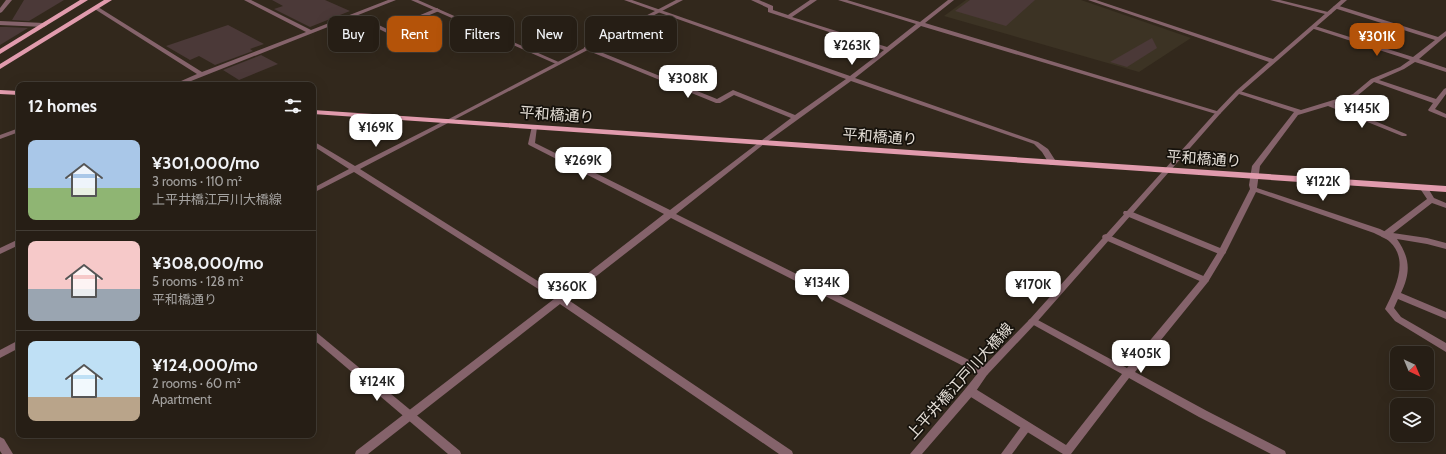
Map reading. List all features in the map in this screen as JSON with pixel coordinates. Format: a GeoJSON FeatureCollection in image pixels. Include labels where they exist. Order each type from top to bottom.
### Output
{"type":"FeatureCollection","features":[{"type":"Feature","properties":{"kind":"main road"},"geometry":{"type":"LineString","coordinates":[[0,52],[85,0]]}},
{"type":"Feature","properties":{"kind":"main road"},"geometry":{"type":"LineString","coordinates":[[0,60],[98,0]]}},
{"type":"Feature","properties":{"kind":"main road"},"geometry":{"type":"LineString","coordinates":[[0,67],[109,0]]}},
{"type":"Feature","properties":{"kind":"main road"},"geometry":{"type":"LineString","coordinates":[[0,92],[16,93]]}},
{"type":"Feature","properties":{"kind":"main road","name":"平和橋通り"},"geometry":{"type":"LineString","coordinates":[[316,112],[1446,189]]}},
{"type":"Feature","properties":{"kind":"street"},"geometry":{"type":"LineString","coordinates":[[0,11],[9,0]]}},
{"type":"Feature","properties":{"kind":"street"},"geometry":{"type":"LineString","coordinates":[[248,0],[312,32]]}},
{"type":"Feature","properties":{"kind":"street"},"geometry":{"type":"LineString","coordinates":[[182,82],[393,0]]}},
{"type":"Feature","properties":{"kind":"street"},"geometry":{"type":"LineString","coordinates":[[414,0],[558,63]]}},
{"type":"Feature","properties":{"kind":"street"},"geometry":{"type":"LineString","coordinates":[[627,0],[1036,143],[1045,151],[1053,163]]}},
{"type":"Feature","properties":{"kind":"street"},"geometry":{"type":"LineString","coordinates":[[649,16],[680,0]]}},
{"type":"Feature","properties":{"kind":"street"},"geometry":{"type":"LineString","coordinates":[[754,0],[771,8],[770,11],[887,50]]}},
{"type":"Feature","properties":{"kind":"street"},"geometry":{"type":"LineString","coordinates":[[788,17],[814,0]]}},
{"type":"Feature","properties":{"kind":"street"},"geometry":{"type":"LineString","coordinates":[[841,0],[1218,112]]}},
{"type":"Feature","properties":{"kind":"street"},"geometry":{"type":"LineString","coordinates":[[360,454],[762,143],[851,78],[950,0]]}},
{"type":"Feature","properties":{"kind":"street"},"geometry":{"type":"LineString","coordinates":[[1091,0],[1273,61]]}},
{"type":"Feature","properties":{"kind":"street"},"geometry":{"type":"LineString","coordinates":[[1273,0],[1328,13]]}},
{"type":"Feature","properties":{"kind":"street","name":"上平井橋江戸川大橋線"},"geometry":{"type":"LineString","coordinates":[[915,454],[970,391],[984,372],[1034,321],[1106,236],[1166,170],[1178,159],[1218,112],[1238,92],[1344,0]]}},
{"type":"Feature","properties":{"kind":"street"},"geometry":{"type":"LineString","coordinates":[[1336,7],[1439,39]]}},
{"type":"Feature","properties":{"kind":"street"},"geometry":{"type":"LineString","coordinates":[[96,8],[201,74]]}},
{"type":"Feature","properties":{"kind":"street"},"geometry":{"type":"LineString","coordinates":[[354,15],[387,31],[437,10]]}},
{"type":"Feature","properties":{"kind":"street"},"geometry":{"type":"LineString","coordinates":[[0,23],[44,25]]}},
{"type":"Feature","properties":{"kind":"street"},"geometry":{"type":"LineString","coordinates":[[1313,26],[1446,70]]}},
{"type":"Feature","properties":{"kind":"street"},"geometry":{"type":"LineString","coordinates":[[970,391],[1067,451],[1128,372],[1205,280],[1222,252],[1254,189],[1256,166],[1296,114],[1355,94],[1373,80],[1402,68],[1446,34]]}},
{"type":"Feature","properties":{"kind":"street"},"geometry":{"type":"LineString","coordinates":[[316,189],[585,49]]}},
{"type":"Feature","properties":{"kind":"street"},"geometry":{"type":"LineString","coordinates":[[596,52],[718,102],[733,92],[796,118]]}},
{"type":"Feature","properties":{"kind":"street"},"geometry":{"type":"LineString","coordinates":[[1373,80],[1437,102]]}},
{"type":"Feature","properties":{"kind":"street"},"geometry":{"type":"LineString","coordinates":[[1446,90],[1431,110],[1446,116]]}},
{"type":"Feature","properties":{"kind":"street"},"geometry":{"type":"LineString","coordinates":[[1238,92],[1300,112]]}},
{"type":"Feature","properties":{"kind":"street"},"geometry":{"type":"LineString","coordinates":[[1329,104],[1404,135]]}},
{"type":"Feature","properties":{"kind":"street"},"geometry":{"type":"LineString","coordinates":[[534,127],[531,144],[984,372]]}},
{"type":"Feature","properties":{"kind":"street"},"geometry":{"type":"LineString","coordinates":[[0,137],[16,131]]}},
{"type":"Feature","properties":{"kind":"street"},"geometry":{"type":"LineString","coordinates":[[316,145],[560,299],[788,454]]}},
{"type":"Feature","properties":{"kind":"street"},"geometry":{"type":"LineString","coordinates":[[1423,187],[1430,200],[1446,206]]}},
{"type":"Feature","properties":{"kind":"street"},"geometry":{"type":"LineString","coordinates":[[1254,189],[1385,235],[1427,240],[1446,246]]}},
{"type":"Feature","properties":{"kind":"street"},"geometry":{"type":"LineString","coordinates":[[1385,235],[1430,200]]}},
{"type":"Feature","properties":{"kind":"street"},"geometry":{"type":"LineString","coordinates":[[1127,213],[1222,252]]}},
{"type":"Feature","properties":{"kind":"street"},"geometry":{"type":"LineString","coordinates":[[1385,235],[1393,240],[1404,260],[1402,282],[1389,309],[1398,319],[1446,348]]}},
{"type":"Feature","properties":{"kind":"street"},"geometry":{"type":"LineString","coordinates":[[1106,236],[1205,280]]}},
{"type":"Feature","properties":{"kind":"street"},"geometry":{"type":"LineString","coordinates":[[0,251],[16,243]]}},
{"type":"Feature","properties":{"kind":"street"},"geometry":{"type":"LineString","coordinates":[[1396,294],[1446,316]]}},
{"type":"Feature","properties":{"kind":"street"},"geometry":{"type":"LineString","coordinates":[[1034,321],[1281,454]]}},
{"type":"Feature","properties":{"kind":"street"},"geometry":{"type":"LineString","coordinates":[[316,337],[456,454]]}},
{"type":"Feature","properties":{"kind":"street"},"geometry":{"type":"LineString","coordinates":[[0,354],[16,346]]}},
{"type":"Feature","properties":{"kind":"street"},"geometry":{"type":"LineString","coordinates":[[1006,454],[1027,427]]}},
{"type":"Feature","properties":{"kind":"street"},"geometry":{"type":"LineString","coordinates":[[0,442],[8,454]]}},
{"type":"Feature","properties":{"kind":"shaded area"},"geometry":{"type":"Polygon","coordinates":[[[966,0],[1081,0],[1191,38],[1139,72],[944,16],[966,0]]]}},
{"type":"Feature","properties":{"kind":"building"},"geometry":{"type":"Polygon","coordinates":[[[24,0],[64,0],[29,21],[12,20],[24,0]]]}},
{"type":"Feature","properties":{"kind":"building"},"geometry":{"type":"Polygon","coordinates":[[[272,0],[325,0],[350,11],[338,16],[328,16],[328,20],[310,27],[274,9],[283,6],[272,0]]]}},
{"type":"Feature","properties":{"kind":"building"},"geometry":{"type":"Polygon","coordinates":[[[970,0],[1035,0],[1006,26],[955,11],[970,0]]]}},
{"type":"Feature","properties":{"kind":"building"},"geometry":{"type":"Polygon","coordinates":[[[228,25],[264,44],[250,49],[253,51],[215,65],[199,56],[190,60],[166,46],[228,25]]]}},
{"type":"Feature","properties":{"kind":"building"},"geometry":{"type":"Polygon","coordinates":[[[0,27],[7,27],[28,28],[0,45],[0,27]]]}},
{"type":"Feature","properties":{"kind":"building"},"geometry":{"type":"Polygon","coordinates":[[[1152,38],[1157,48],[1127,67],[1110,62],[1152,38]]]}},
{"type":"Feature","properties":{"kind":"building"},"geometry":{"type":"Polygon","coordinates":[[[261,55],[278,64],[239,80],[223,70],[261,55]]]}}]}
